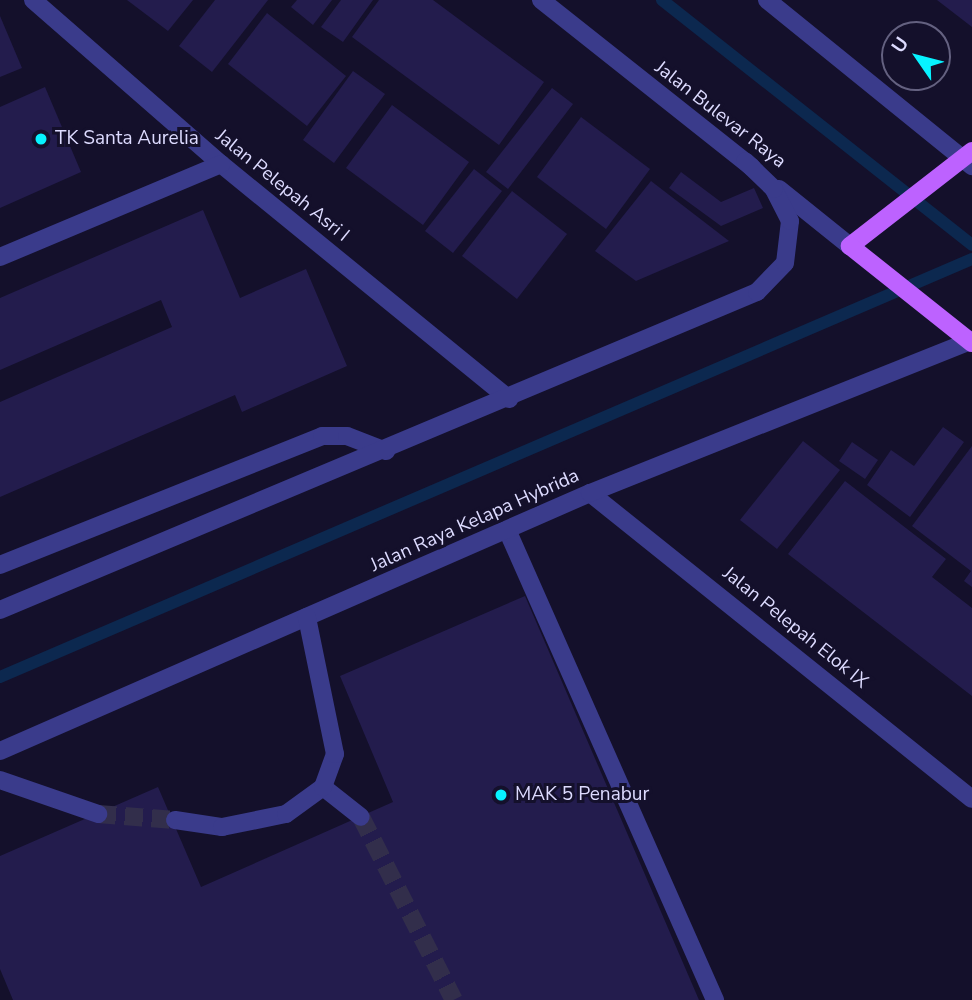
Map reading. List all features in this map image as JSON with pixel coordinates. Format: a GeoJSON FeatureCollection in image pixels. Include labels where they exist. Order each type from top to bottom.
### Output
{"type":"FeatureCollection","features":[{"type":"Feature","properties":{"kind":"main road"},"geometry":{"type":"LineString","coordinates":[[850,246],[944,173],[970,159]]}},
{"type":"Feature","properties":{"kind":"main road","name":"Jalan Bulevar Raya"},"geometry":{"type":"LineString","coordinates":[[850,246],[971,342]]}},
{"type":"Feature","properties":{"kind":"street","name":"Jalan Pelepah Asri I"},"geometry":{"type":"LineString","coordinates":[[33,0],[221,164],[509,399]]}},
{"type":"Feature","properties":{"kind":"street","name":"Jalan Bulevar Raya"},"geometry":{"type":"LineString","coordinates":[[541,0],[850,246]]}},
{"type":"Feature","properties":{"kind":"street"},"geometry":{"type":"LineString","coordinates":[[767,0],[970,159]]}},
{"type":"Feature","properties":{"kind":"street"},"geometry":{"type":"LineString","coordinates":[[0,610],[509,399],[757,292],[776,276],[792,244],[790,221],[774,189],[745,161]]}},
{"type":"Feature","properties":{"kind":"street"},"geometry":{"type":"LineString","coordinates":[[0,257],[221,164]]}},
{"type":"Feature","properties":{"kind":"street","name":"Jalan Raya Kelapa Hybrida"},"geometry":{"type":"LineString","coordinates":[[0,751],[508,532],[590,493],[971,342]]}},
{"type":"Feature","properties":{"kind":"street"},"geometry":{"type":"LineString","coordinates":[[0,565],[322,436],[347,436],[386,450]]}},
{"type":"Feature","properties":{"kind":"street","name":"Jalan Pelepah Elok IX"},"geometry":{"type":"LineString","coordinates":[[590,493],[972,799]]}},
{"type":"Feature","properties":{"kind":"street"},"geometry":{"type":"LineString","coordinates":[[508,532],[715,1000]]}},
{"type":"Feature","properties":{"kind":"street"},"geometry":{"type":"LineString","coordinates":[[175,820],[222,827],[286,814],[323,787],[335,754],[306,617]]}},
{"type":"Feature","properties":{"kind":"street"},"geometry":{"type":"LineString","coordinates":[[0,780],[99,814]]}},
{"type":"Feature","properties":{"kind":"street"},"geometry":{"type":"LineString","coordinates":[[323,787],[361,817]]}},
{"type":"Feature","properties":{"kind":"building"},"geometry":{"type":"Polygon","coordinates":[[[127,0],[193,0],[168,31],[127,0]]]}},
{"type":"Feature","properties":{"kind":"building"},"geometry":{"type":"Polygon","coordinates":[[[215,0],[268,0],[212,72],[179,46],[215,0]]]}},
{"type":"Feature","properties":{"kind":"building"},"geometry":{"type":"Polygon","coordinates":[[[297,0],[332,0],[313,25],[291,7],[297,0]]]}},
{"type":"Feature","properties":{"kind":"building"},"geometry":{"type":"Polygon","coordinates":[[[341,0],[373,0],[343,42],[321,27],[341,0]]]}},
{"type":"Feature","properties":{"kind":"building"},"geometry":{"type":"Polygon","coordinates":[[[379,0],[433,0],[544,82],[499,145],[352,37],[379,0]]]}},
{"type":"Feature","properties":{"kind":"building"},"geometry":{"type":"Polygon","coordinates":[[[937,0],[972,0],[972,27],[937,0]]]}},
{"type":"Feature","properties":{"kind":"building"},"geometry":{"type":"Polygon","coordinates":[[[267,13],[346,76],[307,126],[228,64],[267,13]]]}},
{"type":"Feature","properties":{"kind":"building"},"geometry":{"type":"Polygon","coordinates":[[[0,16],[22,68],[0,77],[0,16]]]}},
{"type":"Feature","properties":{"kind":"building"},"geometry":{"type":"Polygon","coordinates":[[[353,71],[385,94],[334,163],[303,140],[353,71]]]}},
{"type":"Feature","properties":{"kind":"building","name":"TK Santa Aurelia"},"geometry":{"type":"Polygon","coordinates":[[[45,87],[81,172],[0,208],[0,107],[45,87]]]}},
{"type":"Feature","properties":{"kind":"building"},"geometry":{"type":"Polygon","coordinates":[[[552,88],[573,104],[508,189],[486,172],[552,88]]]}},
{"type":"Feature","properties":{"kind":"building"},"geometry":{"type":"Polygon","coordinates":[[[392,105],[469,162],[423,225],[346,168],[392,105]]]}},
{"type":"Feature","properties":{"kind":"building"},"geometry":{"type":"Polygon","coordinates":[[[581,117],[650,169],[606,229],[537,177],[581,117]]]}},
{"type":"Feature","properties":{"kind":"building"},"geometry":{"type":"Polygon","coordinates":[[[474,169],[502,191],[453,253],[425,231],[474,169]]]}},
{"type":"Feature","properties":{"kind":"building"},"geometry":{"type":"Polygon","coordinates":[[[681,172],[721,202],[754,188],[763,208],[721,226],[669,188],[681,172]]]}},
{"type":"Feature","properties":{"kind":"building"},"geometry":{"type":"Polygon","coordinates":[[[651,181],[729,241],[636,281],[595,251],[651,181]]]}},
{"type":"Feature","properties":{"kind":"building"},"geometry":{"type":"Polygon","coordinates":[[[512,191],[567,234],[517,299],[462,256],[512,191]]]}},
{"type":"Feature","properties":{"kind":"building"},"geometry":{"type":"Polygon","coordinates":[[[203,210],[240,298],[306,269],[347,366],[242,412],[235,395],[0,497],[0,402],[172,327],[161,300],[0,370],[0,298],[203,210]]]}},
{"type":"Feature","properties":{"kind":"building"},"geometry":{"type":"Polygon","coordinates":[[[943,427],[964,442],[910,517],[867,485],[891,450],[914,466],[943,427]]]}},
{"type":"Feature","properties":{"kind":"building"},"geometry":{"type":"Polygon","coordinates":[[[803,441],[840,470],[777,549],[740,520],[803,441]]]}},
{"type":"Feature","properties":{"kind":"building"},"geometry":{"type":"Polygon","coordinates":[[[852,442],[878,460],[865,479],[839,461],[852,442]]]}},
{"type":"Feature","properties":{"kind":"building"},"geometry":{"type":"Polygon","coordinates":[[[972,446],[972,587],[964,581],[971,571],[912,526],[972,446]]]}},
{"type":"Feature","properties":{"kind":"building"},"geometry":{"type":"Polygon","coordinates":[[[845,481],[946,559],[932,577],[972,608],[972,696],[788,554],[845,481]]]}},
{"type":"Feature","properties":{"kind":"building","name":"MAK 5 Penabur"},"geometry":{"type":"Polygon","coordinates":[[[525,596],[699,1000],[13,1000],[0,969],[0,856],[158,787],[201,887],[393,802],[340,676],[525,596]]]}},
{"type":"Feature","properties":{"kind":"waterway"},"geometry":{"type":"LineString","coordinates":[[662,0],[972,245]]}},
{"type":"Feature","properties":{"kind":"waterway"},"geometry":{"type":"LineString","coordinates":[[0,677],[972,259]]}},
{"type":"Feature","properties":{"kind":"tunnel"},"geometry":{"type":"LineString","coordinates":[[98,814],[175,820]]}},
{"type":"Feature","properties":{"kind":"tunnel"},"geometry":{"type":"LineString","coordinates":[[361,817],[454,1000]]}},
{"type":"Feature","properties":{"kind":"place","name":"TK Santa Aurelia"},"geometry":{"type":"Point","coordinates":[41,139]}},
{"type":"Feature","properties":{"kind":"place","name":"MAK 5 Penabur"},"geometry":{"type":"Point","coordinates":[501,795]}}]}
